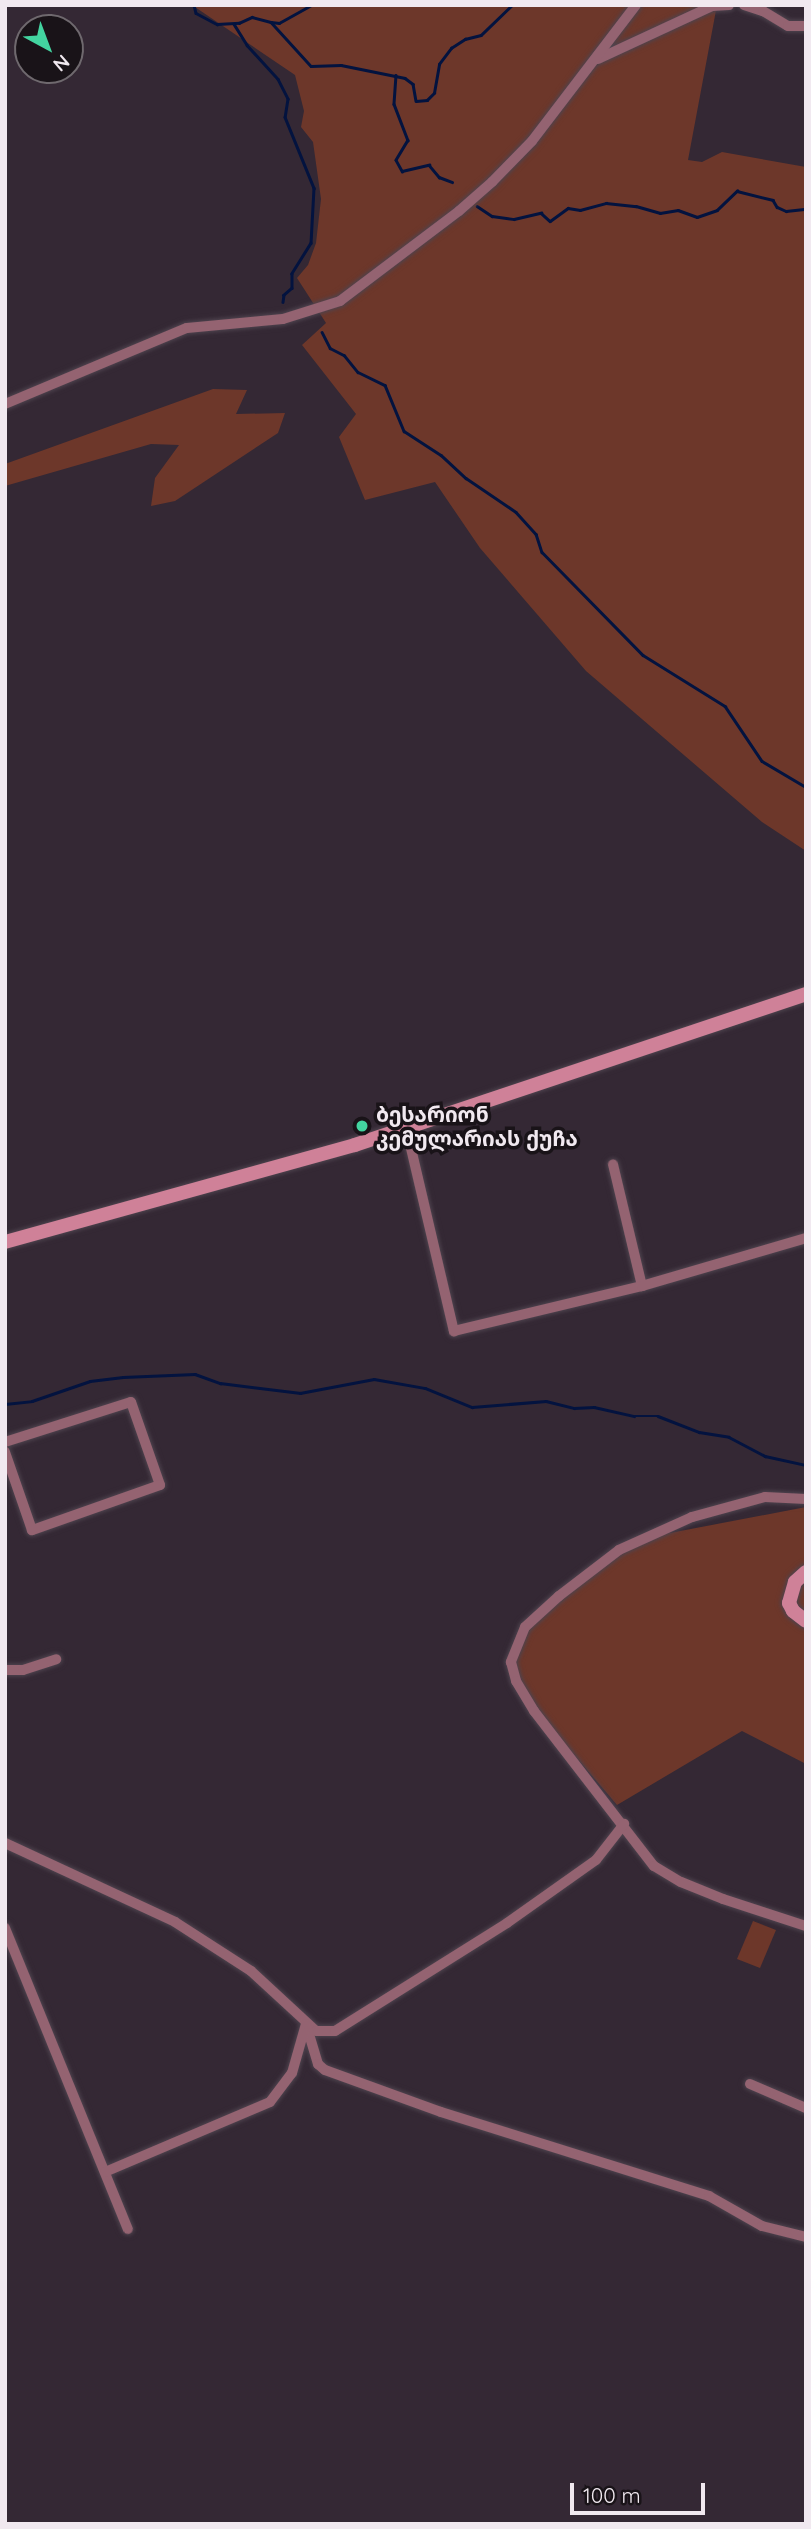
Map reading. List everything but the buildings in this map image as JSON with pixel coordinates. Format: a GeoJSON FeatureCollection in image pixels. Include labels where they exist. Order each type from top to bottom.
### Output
{"type":"FeatureCollection","features":[{"type":"Feature","properties":{"kind":"main road"},"geometry":{"type":"LineString","coordinates":[[5,1242],[355,1145],[806,994]]}},
{"type":"Feature","properties":{"kind":"main road"},"geometry":{"type":"LineString","coordinates":[[806,1572],[795,1582],[789,1603],[793,1611],[806,1621]]}},
{"type":"Feature","properties":{"kind":"street"},"geometry":{"type":"LineString","coordinates":[[5,404],[187,328],[283,319],[340,301],[459,211],[492,182],[532,141],[636,5]]}},
{"type":"Feature","properties":{"kind":"street"},"geometry":{"type":"LineString","coordinates":[[594,60],[712,6],[729,5]]}},
{"type":"Feature","properties":{"kind":"street"},"geometry":{"type":"LineString","coordinates":[[744,5],[763,11],[788,26],[806,26]]}},
{"type":"Feature","properties":{"kind":"street"},"geometry":{"type":"LineString","coordinates":[[406,1127],[454,1331],[642,1286],[806,1238]]}},
{"type":"Feature","properties":{"kind":"street"},"geometry":{"type":"LineString","coordinates":[[613,1164],[642,1286]]}},
{"type":"Feature","properties":{"kind":"street"},"geometry":{"type":"LineString","coordinates":[[5,1442],[131,1402],[160,1485],[32,1530],[5,1452]]}},
{"type":"Feature","properties":{"kind":"street"},"geometry":{"type":"LineString","coordinates":[[806,1499],[765,1497],[692,1517],[682,1524],[652,1533],[619,1550],[559,1596],[525,1627],[511,1662],[516,1681],[534,1711],[654,1866],[681,1882],[806,1926]]}},
{"type":"Feature","properties":{"kind":"street"},"geometry":{"type":"LineString","coordinates":[[5,1670],[23,1670],[56,1659]]}},
{"type":"Feature","properties":{"kind":"street"},"geometry":{"type":"LineString","coordinates":[[5,1843],[176,1922],[251,1970],[316,2031],[335,2031],[413,1984],[596,1860],[624,1824]]}},
{"type":"Feature","properties":{"kind":"street"},"geometry":{"type":"LineString","coordinates":[[5,1928],[128,2230]]}},
{"type":"Feature","properties":{"kind":"street"},"geometry":{"type":"LineString","coordinates":[[105,2172],[270,2102],[292,2073],[306,2024]]}},
{"type":"Feature","properties":{"kind":"street"},"geometry":{"type":"LineString","coordinates":[[306,2024],[318,2064],[325,2070],[440,2112],[709,2196],[762,2227],[806,2236]]}},
{"type":"Feature","properties":{"kind":"street"},"geometry":{"type":"LineString","coordinates":[[750,2084],[806,2108]]}},
{"type":"Feature","properties":{"kind":"shaded area"},"geometry":{"type":"Polygon","coordinates":[[[192,5],[717,5],[688,160],[702,162],[722,152],[806,167],[806,851],[762,822],[586,671],[480,548],[435,482],[365,500],[339,437],[356,414],[302,345],[326,323],[297,278],[308,265],[316,243],[321,199],[313,142],[301,127],[304,111],[295,75],[192,5]]]}},
{"type":"Feature","properties":{"kind":"shaded area"},"geometry":{"type":"Polygon","coordinates":[[[213,389],[247,390],[236,414],[285,413],[278,433],[175,501],[151,506],[155,478],[179,445],[151,444],[5,486],[5,464],[213,389]]]}},
{"type":"Feature","properties":{"kind":"shaded area"},"geometry":{"type":"Polygon","coordinates":[[[806,1507],[806,1764],[742,1731],[617,1805],[535,1709],[518,1681],[514,1661],[526,1628],[621,1552],[654,1536],[806,1507]]]}},
{"type":"Feature","properties":{"kind":"shaded area"},"geometry":{"type":"Polygon","coordinates":[[[753,1921],[776,1930],[760,1968],[737,1959],[753,1921]]]}},
{"type":"Feature","properties":{"kind":"waterway"},"geometry":{"type":"LineString","coordinates":[[194,5],[196,13],[217,24],[239,23],[252,17],[271,22],[311,66],[341,65],[405,78],[413,84],[416,101],[427,100],[434,93],[439,64],[451,48],[465,39],[481,35],[512,5]]}},
{"type":"Feature","properties":{"kind":"waterway"},"geometry":{"type":"LineString","coordinates":[[271,22],[279,23],[312,5]]}},
{"type":"Feature","properties":{"kind":"waterway"},"geometry":{"type":"LineString","coordinates":[[234,24],[247,45],[278,79],[288,99],[285,117],[314,188],[311,243],[292,274],[292,288],[284,295],[283,302]]}},
{"type":"Feature","properties":{"kind":"waterway"},"geometry":{"type":"LineString","coordinates":[[396,75],[394,104],[408,140],[396,160],[402,171],[429,165],[439,177],[452,182]]}},
{"type":"Feature","properties":{"kind":"waterway"},"geometry":{"type":"LineString","coordinates":[[477,206],[492,216],[514,219],[541,213],[550,221],[568,208],[580,210],[606,203],[636,206],[660,213],[678,210],[697,217],[717,210],[737,191],[773,200],[777,207],[786,211],[806,209]]}},
{"type":"Feature","properties":{"kind":"waterway"},"geometry":{"type":"LineString","coordinates":[[322,332],[330,348],[344,355],[358,372],[385,385],[404,431],[441,455],[466,478],[516,512],[536,534],[542,552],[643,655],[725,706],[762,761],[806,787]]}},
{"type":"Feature","properties":{"kind":"waterway"},"geometry":{"type":"LineString","coordinates":[[5,1404],[32,1401],[90,1381],[123,1377],[195,1374],[220,1383],[300,1393],[374,1379],[425,1388],[472,1407],[546,1401],[574,1408],[594,1407],[634,1416],[658,1416],[699,1432],[729,1437],[765,1456],[806,1465]]}},
{"type":"Feature","properties":{"kind":"place","name":"ბესარიონ კემულარიას ქუჩა"},"geometry":{"type":"Point","coordinates":[362,1126]}}]}
